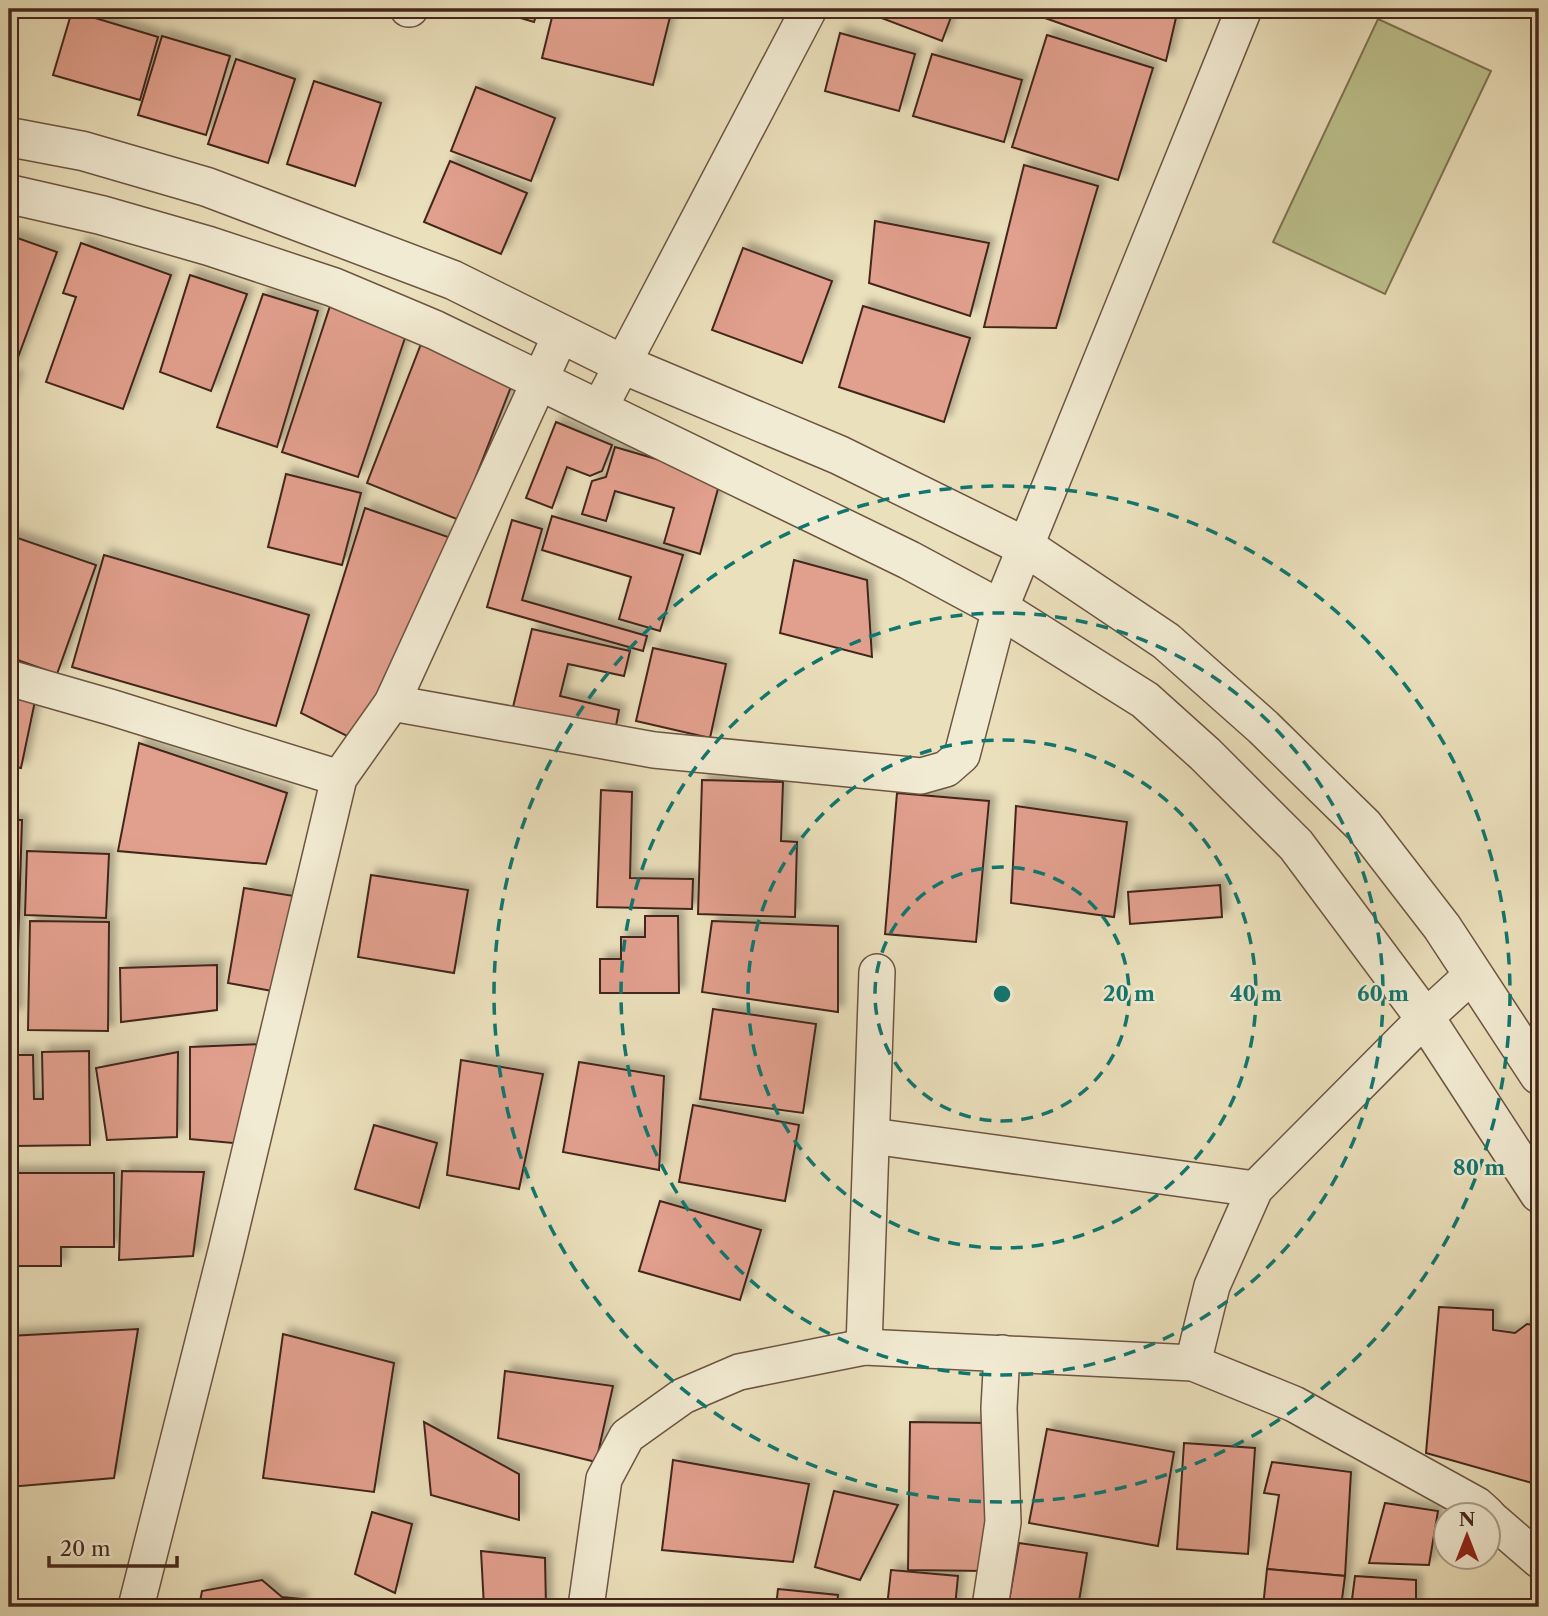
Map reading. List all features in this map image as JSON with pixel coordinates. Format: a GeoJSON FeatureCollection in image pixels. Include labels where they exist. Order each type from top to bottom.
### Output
{"type":"FeatureCollection","features":[{"type":"Feature","properties":{"kind":"street"},"geometry":{"type":"LineString","coordinates":[[599,409],[809,9]]}},
{"type":"Feature","properties":{"kind":"street"},"geometry":{"type":"LineString","coordinates":[[391,703],[654,750],[921,776],[946,769],[962,755],[1000,609],[1244,9]]}},
{"type":"Feature","properties":{"kind":"street"},"geometry":{"type":"LineString","coordinates":[[9,137],[83,151],[207,187],[453,280],[622,364],[839,455],[1026,547],[1166,641],[1263,727],[1364,826],[1443,927],[1539,1075]]}},
{"type":"Feature","properties":{"kind":"street"},"geometry":{"type":"LineString","coordinates":[[9,194],[113,218],[209,246],[333,287],[435,330],[897,554],[1000,609],[1144,700],[1232,781],[1296,845],[1425,1018],[1539,1193]]}},
{"type":"Feature","properties":{"kind":"street"},"geometry":{"type":"LineString","coordinates":[[136,1607],[219,1278],[339,779],[391,703],[561,334]]}},
{"type":"Feature","properties":{"kind":"street"},"geometry":{"type":"LineString","coordinates":[[9,678],[339,779]]}},
{"type":"Feature","properties":{"kind":"street"},"geometry":{"type":"LineString","coordinates":[[864,1347],[877,972]]}},
{"type":"Feature","properties":{"kind":"street"},"geometry":{"type":"LineString","coordinates":[[1193,1363],[1212,1286],[1255,1189],[1425,1018],[1473,974]]}},
{"type":"Feature","properties":{"kind":"street"},"geometry":{"type":"LineString","coordinates":[[872,1136],[1255,1189]]}},
{"type":"Feature","properties":{"kind":"street"},"geometry":{"type":"LineString","coordinates":[[586,1607],[604,1479],[626,1436],[683,1396],[739,1372],[864,1347],[1193,1363],[1294,1404],[1468,1500]]}},
{"type":"Feature","properties":{"kind":"street"},"geometry":{"type":"LineString","coordinates":[[990,1607],[1003,1522],[999,1408],[1002,1353]]}},
{"type":"Feature","properties":{"kind":"street"},"geometry":{"type":"LineString","coordinates":[[1502,1527],[1539,1560]]}},
{"type":"Feature","properties":{"kind":"green space"},"geometry":{"type":"Polygon","coordinates":[[[1378,19],[1491,71],[1385,294],[1273,242],[1378,19]]]}},
{"type":"Feature","properties":{"kind":"building"},"geometry":{"type":"Polygon","coordinates":[[[464,9],[494,9],[492,16],[464,9]]]}},
{"type":"Feature","properties":{"kind":"building"},"geometry":{"type":"Polygon","coordinates":[[[500,9],[538,9],[534,22],[500,12],[500,9]]]}},
{"type":"Feature","properties":{"kind":"building"},"geometry":{"type":"Polygon","coordinates":[[[554,9],[672,9],[653,85],[542,58],[554,9]]]}},
{"type":"Feature","properties":{"kind":"building"},"geometry":{"type":"Polygon","coordinates":[[[954,9],[942,41],[863,11],[954,9]]]}},
{"type":"Feature","properties":{"kind":"building"},"geometry":{"type":"Polygon","coordinates":[[[1032,9],[1178,9],[1166,61],[1031,13],[1032,9]]]}},
{"type":"Feature","properties":{"kind":"building"},"geometry":{"type":"Polygon","coordinates":[[[72,11],[158,37],[140,100],[53,75],[72,11]]]}},
{"type":"Feature","properties":{"kind":"building"},"geometry":{"type":"Polygon","coordinates":[[[840,33],[915,54],[899,111],[825,91],[840,33]]]}},
{"type":"Feature","properties":{"kind":"building"},"geometry":{"type":"Polygon","coordinates":[[[1047,35],[1153,68],[1118,180],[1012,147],[1047,35]]]}},
{"type":"Feature","properties":{"kind":"building"},"geometry":{"type":"Polygon","coordinates":[[[162,36],[230,56],[206,135],[138,115],[162,36]]]}},
{"type":"Feature","properties":{"kind":"building"},"geometry":{"type":"Polygon","coordinates":[[[932,54],[1022,80],[1004,142],[913,116],[932,54]]]}},
{"type":"Feature","properties":{"kind":"building"},"geometry":{"type":"Polygon","coordinates":[[[236,59],[295,79],[268,163],[208,144],[236,59]]]}},
{"type":"Feature","properties":{"kind":"building"},"geometry":{"type":"Polygon","coordinates":[[[314,81],[381,103],[355,186],[287,164],[314,81]]]}},
{"type":"Feature","properties":{"kind":"building"},"geometry":{"type":"Polygon","coordinates":[[[476,87],[555,118],[531,181],[451,151],[476,87]]]}},
{"type":"Feature","properties":{"kind":"building"},"geometry":{"type":"Polygon","coordinates":[[[450,161],[527,193],[501,254],[424,222],[450,161]]]}},
{"type":"Feature","properties":{"kind":"building"},"geometry":{"type":"Polygon","coordinates":[[[1024,165],[1098,186],[1056,328],[984,327],[1024,165]]]}},
{"type":"Feature","properties":{"kind":"building"},"geometry":{"type":"Polygon","coordinates":[[[875,221],[989,243],[970,316],[869,283],[875,221]]]}},
{"type":"Feature","properties":{"kind":"building"},"geometry":{"type":"Polygon","coordinates":[[[9,235],[57,252],[14,368],[9,366],[9,235]]]}},
{"type":"Feature","properties":{"kind":"building"},"geometry":{"type":"Polygon","coordinates":[[[81,243],[171,275],[123,409],[46,382],[76,297],[63,293],[81,243]]]}},
{"type":"Feature","properties":{"kind":"building"},"geometry":{"type":"Polygon","coordinates":[[[743,248],[832,281],[802,363],[712,330],[743,248]]]}},
{"type":"Feature","properties":{"kind":"building"},"geometry":{"type":"Polygon","coordinates":[[[190,275],[247,294],[211,391],[160,372],[190,275]]]}},
{"type":"Feature","properties":{"kind":"building"},"geometry":{"type":"Polygon","coordinates":[[[263,294],[318,311],[277,447],[217,427],[263,294]]]}},
{"type":"Feature","properties":{"kind":"building"},"geometry":{"type":"Polygon","coordinates":[[[330,306],[407,332],[358,477],[282,452],[330,306]]]}},
{"type":"Feature","properties":{"kind":"building"},"geometry":{"type":"Polygon","coordinates":[[[863,306],[970,338],[944,422],[839,387],[863,306]]]}},
{"type":"Feature","properties":{"kind":"building"},"geometry":{"type":"Polygon","coordinates":[[[421,344],[514,379],[459,520],[367,483],[421,344]]]}},
{"type":"Feature","properties":{"kind":"building"},"geometry":{"type":"Polygon","coordinates":[[[9,375],[17,377],[9,402],[9,375]]]}},
{"type":"Feature","properties":{"kind":"building"},"geometry":{"type":"Polygon","coordinates":[[[556,422],[612,445],[602,471],[590,476],[567,467],[552,508],[526,498],[556,422]]]}},
{"type":"Feature","properties":{"kind":"building"},"geometry":{"type":"Polygon","coordinates":[[[615,447],[721,478],[700,554],[664,543],[674,508],[615,491],[606,521],[582,514],[592,481],[606,477],[615,447]]]}},
{"type":"Feature","properties":{"kind":"building"},"geometry":{"type":"Polygon","coordinates":[[[286,474],[361,493],[342,565],[268,547],[286,474]]]}},
{"type":"Feature","properties":{"kind":"building"},"geometry":{"type":"Polygon","coordinates":[[[365,508],[451,538],[357,741],[301,713],[365,508]]]}},
{"type":"Feature","properties":{"kind":"building"},"geometry":{"type":"Polygon","coordinates":[[[552,516],[683,555],[660,631],[619,619],[631,577],[542,550],[552,516]]]}},
{"type":"Feature","properties":{"kind":"building"},"geometry":{"type":"Polygon","coordinates":[[[512,520],[542,529],[522,600],[647,636],[643,651],[487,607],[512,520]]]}},
{"type":"Feature","properties":{"kind":"building"},"geometry":{"type":"Polygon","coordinates":[[[9,535],[96,565],[57,674],[9,657],[9,535]]]}},
{"type":"Feature","properties":{"kind":"building"},"geometry":{"type":"Polygon","coordinates":[[[104,555],[309,615],[276,726],[72,667],[104,555]]]}},
{"type":"Feature","properties":{"kind":"building"},"geometry":{"type":"Polygon","coordinates":[[[794,560],[867,580],[872,657],[780,633],[794,560]]]}},
{"type":"Feature","properties":{"kind":"building"},"geometry":{"type":"Polygon","coordinates":[[[532,629],[630,651],[624,676],[568,664],[560,696],[619,710],[615,731],[513,707],[532,629]]]}},
{"type":"Feature","properties":{"kind":"building"},"geometry":{"type":"Polygon","coordinates":[[[653,648],[726,664],[710,738],[636,721],[653,648]]]}},
{"type":"Feature","properties":{"kind":"building"},"geometry":{"type":"Polygon","coordinates":[[[9,694],[35,701],[21,768],[9,766],[9,694]]]}},
{"type":"Feature","properties":{"kind":"building"},"geometry":{"type":"Polygon","coordinates":[[[139,743],[287,793],[266,864],[118,851],[139,743]]]}},
{"type":"Feature","properties":{"kind":"building"},"geometry":{"type":"Polygon","coordinates":[[[702,780],[783,782],[781,841],[797,842],[795,917],[698,914],[702,780]]]}},
{"type":"Feature","properties":{"kind":"building"},"geometry":{"type":"Polygon","coordinates":[[[601,790],[632,792],[630,878],[693,879],[692,909],[597,907],[601,790]]]}},
{"type":"Feature","properties":{"kind":"building"},"geometry":{"type":"Polygon","coordinates":[[[897,793],[989,801],[976,942],[885,934],[897,793]]]}},
{"type":"Feature","properties":{"kind":"building"},"geometry":{"type":"Polygon","coordinates":[[[1016,806],[1127,822],[1114,917],[1011,903],[1016,806]]]}},
{"type":"Feature","properties":{"kind":"building"},"geometry":{"type":"Polygon","coordinates":[[[9,820],[22,820],[16,1014],[9,1014],[9,820]]]}},
{"type":"Feature","properties":{"kind":"building"},"geometry":{"type":"Polygon","coordinates":[[[27,851],[109,854],[106,918],[25,915],[27,851]]]}},
{"type":"Feature","properties":{"kind":"building"},"geometry":{"type":"Polygon","coordinates":[[[371,875],[468,890],[454,973],[358,957],[371,875]]]}},
{"type":"Feature","properties":{"kind":"building"},"geometry":{"type":"Polygon","coordinates":[[[1220,885],[1222,917],[1130,924],[1128,892],[1220,885]]]}},
{"type":"Feature","properties":{"kind":"building"},"geometry":{"type":"Polygon","coordinates":[[[244,888],[294,896],[278,992],[228,983],[244,888]]]}},
{"type":"Feature","properties":{"kind":"building"},"geometry":{"type":"Polygon","coordinates":[[[645,916],[678,916],[679,993],[600,993],[600,959],[621,959],[621,937],[645,937],[645,916]]]}},
{"type":"Feature","properties":{"kind":"building"},"geometry":{"type":"Polygon","coordinates":[[[30,921],[109,922],[108,1031],[28,1030],[30,921]]]}},
{"type":"Feature","properties":{"kind":"building"},"geometry":{"type":"Polygon","coordinates":[[[712,921],[838,926],[838,1012],[702,992],[712,921]]]}},
{"type":"Feature","properties":{"kind":"building"},"geometry":{"type":"Polygon","coordinates":[[[217,965],[217,1010],[121,1022],[120,968],[217,965]]]}},
{"type":"Feature","properties":{"kind":"building"},"geometry":{"type":"Polygon","coordinates":[[[713,1009],[816,1024],[803,1113],[700,1099],[713,1009]]]}},
{"type":"Feature","properties":{"kind":"building"},"geometry":{"type":"Polygon","coordinates":[[[264,1044],[244,1144],[190,1139],[190,1047],[264,1044]]]}},
{"type":"Feature","properties":{"kind":"building"},"geometry":{"type":"Polygon","coordinates":[[[89,1051],[90,1145],[14,1146],[13,1055],[33,1055],[34,1099],[43,1099],[42,1052],[89,1051]]]}},
{"type":"Feature","properties":{"kind":"building"},"geometry":{"type":"Polygon","coordinates":[[[178,1052],[177,1137],[107,1140],[96,1068],[178,1052]]]}},
{"type":"Feature","properties":{"kind":"building"},"geometry":{"type":"Polygon","coordinates":[[[461,1060],[543,1074],[519,1189],[447,1175],[461,1060]]]}},
{"type":"Feature","properties":{"kind":"building"},"geometry":{"type":"Polygon","coordinates":[[[579,1062],[664,1076],[659,1170],[563,1152],[579,1062]]]}},
{"type":"Feature","properties":{"kind":"building"},"geometry":{"type":"Polygon","coordinates":[[[693,1105],[799,1125],[785,1201],[679,1182],[693,1105]]]}},
{"type":"Feature","properties":{"kind":"building"},"geometry":{"type":"Polygon","coordinates":[[[374,1125],[437,1143],[419,1208],[355,1189],[374,1125]]]}},
{"type":"Feature","properties":{"kind":"building"},"geometry":{"type":"Polygon","coordinates":[[[122,1171],[204,1172],[193,1256],[119,1260],[122,1171]]]}},
{"type":"Feature","properties":{"kind":"building"},"geometry":{"type":"Polygon","coordinates":[[[9,1173],[114,1173],[114,1247],[61,1247],[61,1266],[9,1266],[9,1173]]]}},
{"type":"Feature","properties":{"kind":"building"},"geometry":{"type":"Polygon","coordinates":[[[660,1201],[761,1230],[740,1300],[639,1271],[660,1201]]]}},
{"type":"Feature","properties":{"kind":"building"},"geometry":{"type":"Polygon","coordinates":[[[1439,1307],[1493,1310],[1493,1330],[1515,1333],[1527,1324],[1539,1326],[1539,1485],[1426,1453],[1439,1307]]]}},
{"type":"Feature","properties":{"kind":"building"},"geometry":{"type":"Polygon","coordinates":[[[138,1329],[114,1478],[9,1487],[9,1336],[138,1329]]]}},
{"type":"Feature","properties":{"kind":"building"},"geometry":{"type":"Polygon","coordinates":[[[283,1334],[394,1363],[374,1492],[263,1478],[283,1334]]]}},
{"type":"Feature","properties":{"kind":"building"},"geometry":{"type":"Polygon","coordinates":[[[505,1371],[613,1386],[596,1462],[498,1438],[505,1371]]]}},
{"type":"Feature","properties":{"kind":"building"},"geometry":{"type":"Polygon","coordinates":[[[424,1422],[519,1474],[519,1520],[431,1495],[424,1422]]]}},
{"type":"Feature","properties":{"kind":"building"},"geometry":{"type":"Polygon","coordinates":[[[910,1422],[988,1423],[986,1571],[908,1570],[910,1422]]]}},
{"type":"Feature","properties":{"kind":"building"},"geometry":{"type":"Polygon","coordinates":[[[1047,1429],[1174,1452],[1158,1546],[1029,1523],[1047,1429]]]}},
{"type":"Feature","properties":{"kind":"building"},"geometry":{"type":"Polygon","coordinates":[[[1184,1443],[1255,1448],[1248,1554],[1177,1549],[1184,1443]]]}},
{"type":"Feature","properties":{"kind":"building"},"geometry":{"type":"Polygon","coordinates":[[[673,1460],[809,1484],[793,1562],[662,1550],[673,1460]]]}},
{"type":"Feature","properties":{"kind":"building"},"geometry":{"type":"Polygon","coordinates":[[[1272,1462],[1351,1472],[1345,1576],[1267,1569],[1279,1495],[1264,1493],[1272,1462]]]}},
{"type":"Feature","properties":{"kind":"building"},"geometry":{"type":"Polygon","coordinates":[[[834,1491],[898,1505],[860,1580],[815,1567],[834,1491]]]}},
{"type":"Feature","properties":{"kind":"building"},"geometry":{"type":"Polygon","coordinates":[[[1385,1503],[1432,1510],[1429,1565],[1369,1563],[1385,1503]]]}},
{"type":"Feature","properties":{"kind":"building"},"geometry":{"type":"Polygon","coordinates":[[[372,1512],[412,1524],[395,1593],[355,1574],[372,1512]]]}},
{"type":"Feature","properties":{"kind":"building"},"geometry":{"type":"Polygon","coordinates":[[[1019,1543],[1087,1553],[1078,1607],[1008,1607],[1019,1543]]]}},
{"type":"Feature","properties":{"kind":"building"},"geometry":{"type":"Polygon","coordinates":[[[481,1551],[545,1558],[546,1607],[484,1607],[481,1551]]]}},
{"type":"Feature","properties":{"kind":"building"},"geometry":{"type":"Polygon","coordinates":[[[1267,1569],[1345,1576],[1341,1607],[1263,1607],[1267,1569]]]}},
{"type":"Feature","properties":{"kind":"building"},"geometry":{"type":"Polygon","coordinates":[[[891,1570],[958,1576],[955,1607],[887,1607],[891,1570]]]}},
{"type":"Feature","properties":{"kind":"building"},"geometry":{"type":"Polygon","coordinates":[[[1355,1576],[1416,1580],[1416,1607],[1351,1607],[1355,1576]]]}},
{"type":"Feature","properties":{"kind":"building"},"geometry":{"type":"Polygon","coordinates":[[[262,1580],[282,1597],[301,1599],[300,1607],[199,1607],[202,1591],[262,1580]]]}},
{"type":"Feature","properties":{"kind":"building"},"geometry":{"type":"Polygon","coordinates":[[[778,1589],[838,1595],[837,1607],[776,1607],[778,1589]]]}}]}
